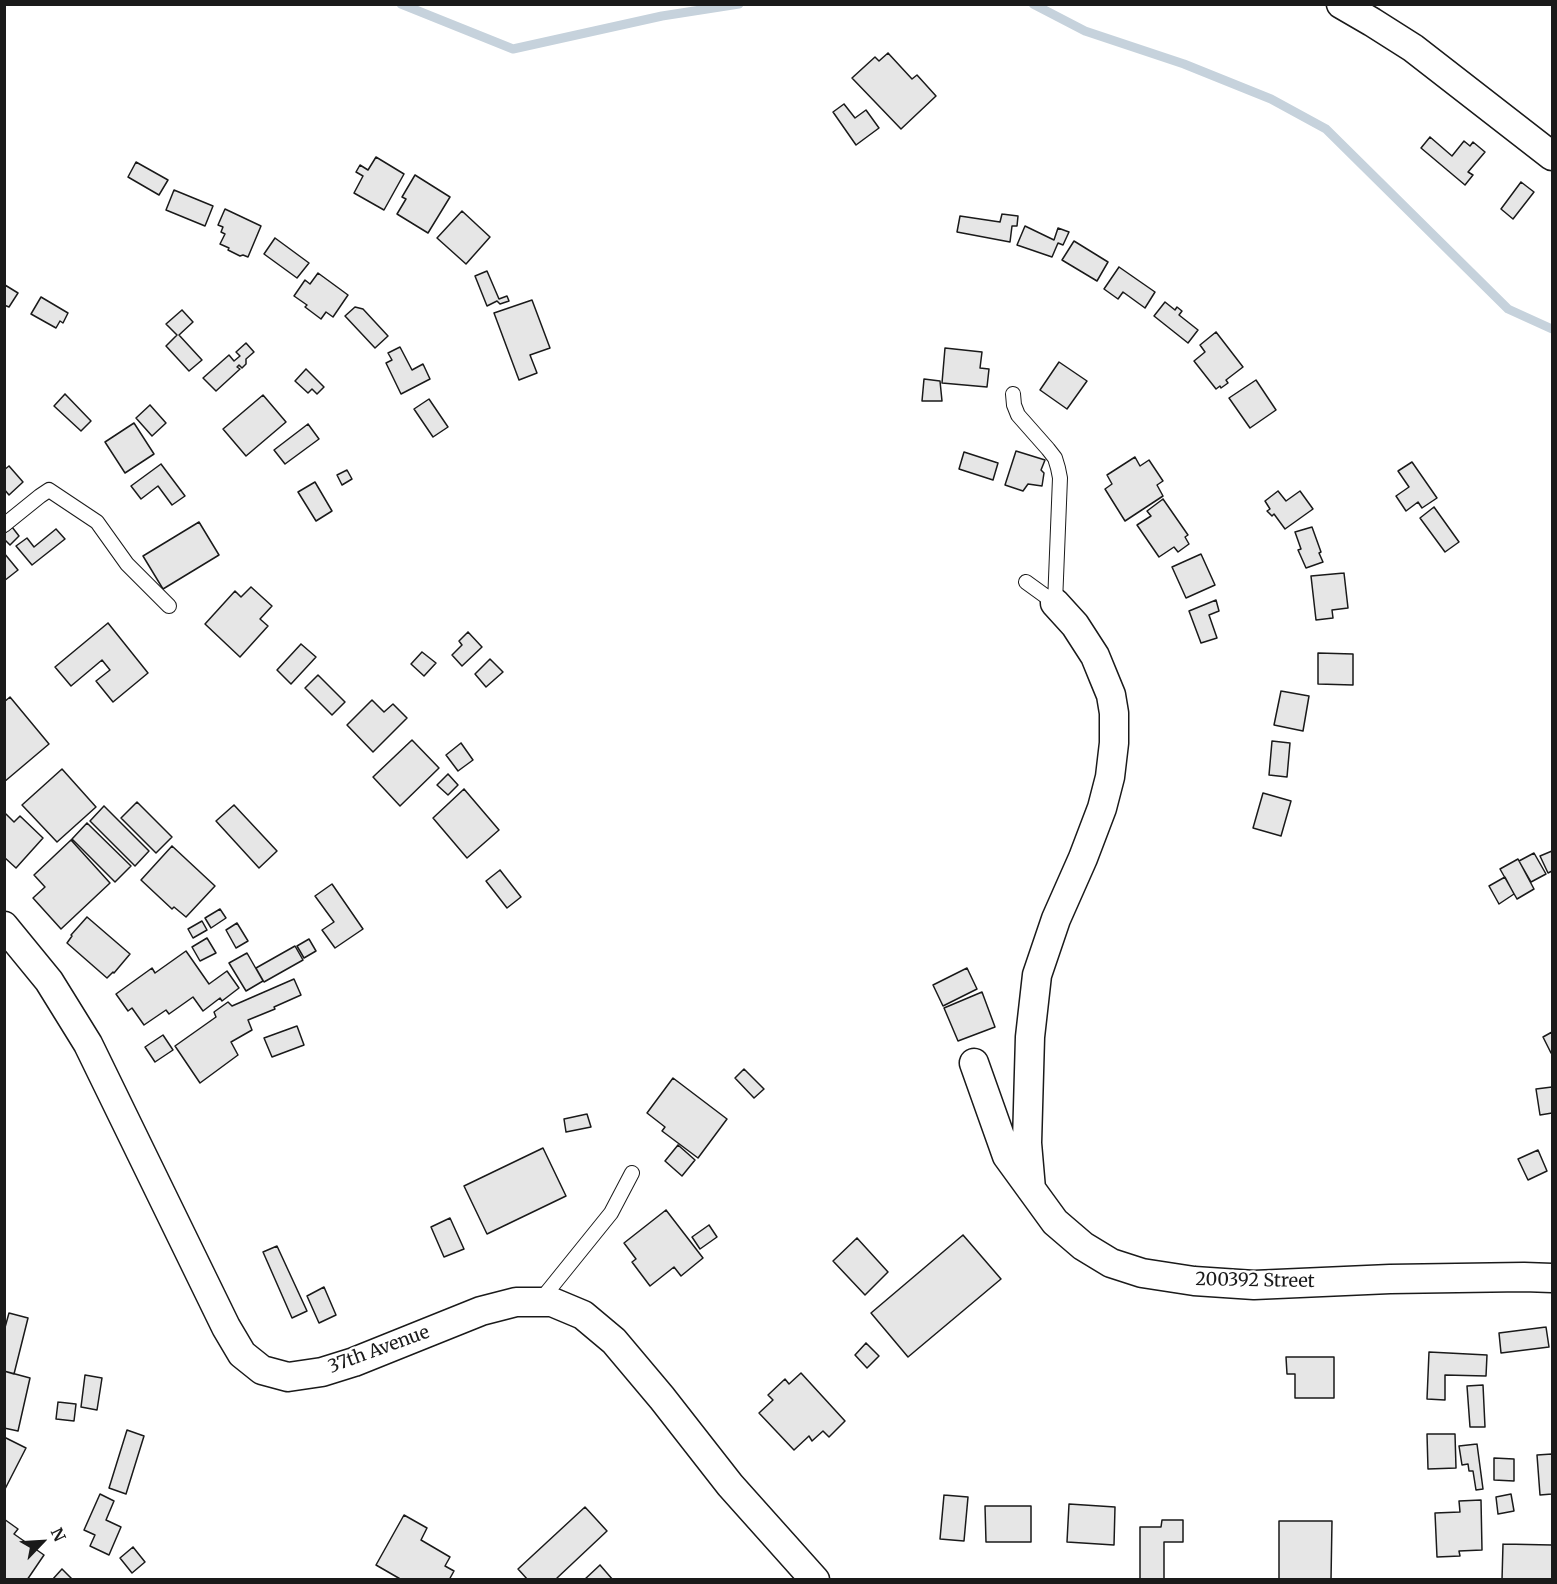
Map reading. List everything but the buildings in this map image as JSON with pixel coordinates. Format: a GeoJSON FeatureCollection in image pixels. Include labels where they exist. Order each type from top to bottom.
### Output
{"type":"FeatureCollection","features":[{"type":"Feature","properties":{"kind":"street"},"geometry":{"type":"LineString","coordinates":[[1341,4],[1413,48],[1552,156]]}},
{"type":"Feature","properties":{"kind":"street"},"geometry":{"type":"LineString","coordinates":[[1030,1189],[1027,1143],[1030,1037],[1037,975],[1056,919],[1102,808],[1110,777],[1114,743],[1114,713],[1111,695],[1095,656],[1075,625],[1055,603]]}},
{"type":"Feature","properties":{"kind":"street","name":"37th Avenue"},"geometry":{"type":"LineString","coordinates":[[4,926],[50,981],[88,1044],[226,1327],[242,1354],[262,1370],[288,1377],[322,1372],[354,1362],[481,1311],[516,1302],[552,1302],[583,1315],[614,1341],[730,1485],[815,1580]]}},
{"type":"Feature","properties":{"kind":"street","name":"200392 Street"},"geometry":{"type":"LineString","coordinates":[[974,1063],[1006,1156],[1055,1222],[1083,1246],[1112,1263],[1142,1273],[1194,1281],[1254,1285],[1401,1279],[1552,1278]]}},
{"type":"Feature","properties":{"kind":"lane"},"geometry":{"type":"LineString","coordinates":[[1013,394],[1018,415],[1055,458],[1060,478],[1055,603]]}},
{"type":"Feature","properties":{"kind":"lane"},"geometry":{"type":"LineString","coordinates":[[4,525],[50,490],[97,522],[127,564],[170,606]]}},
{"type":"Feature","properties":{"kind":"lane"},"geometry":{"type":"LineString","coordinates":[[1026,582],[1055,603]]}},
{"type":"Feature","properties":{"kind":"lane"},"geometry":{"type":"LineString","coordinates":[[539,1302],[607,1218],[632,1173]]}},
{"type":"Feature","properties":{"kind":"waterway"},"geometry":{"type":"LineString","coordinates":[[401,4],[513,49],[662,16],[739,4]]}},
{"type":"Feature","properties":{"kind":"waterway"},"geometry":{"type":"LineString","coordinates":[[1033,4],[1085,31],[1184,64],[1271,99],[1326,129],[1508,309],[1552,329]]}}]}
